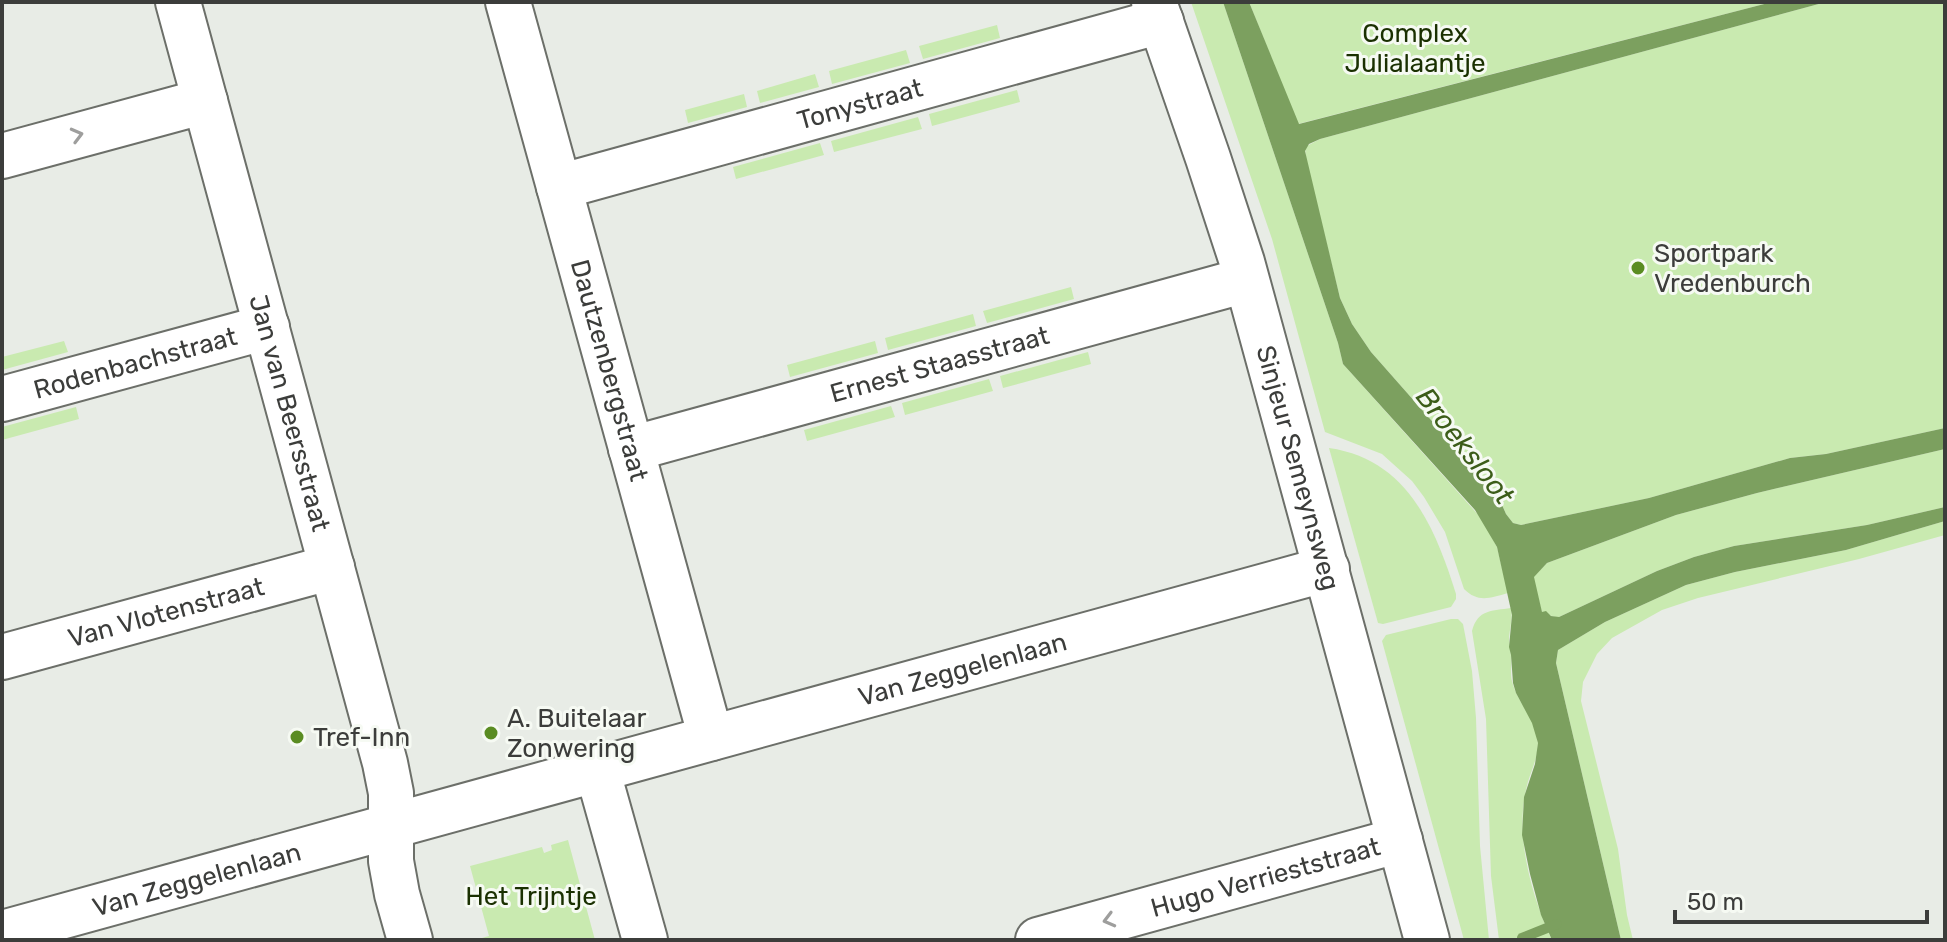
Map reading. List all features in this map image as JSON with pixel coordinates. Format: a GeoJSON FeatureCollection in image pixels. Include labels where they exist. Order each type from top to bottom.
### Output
{"type":"FeatureCollection","features":[{"type":"Feature","properties":{"kind":"street","name":"Jan van Beersstraat"},"geometry":{"type":"LineString","coordinates":[[178,2],[385,763],[391,793],[393,877],[410,940]]}},
{"type":"Feature","properties":{"kind":"street","name":"Dautzenbergstraat"},"geometry":{"type":"LineString","coordinates":[[508,2],[711,738]]}},
{"type":"Feature","properties":{"kind":"street","name":"Tonystraat"},"geometry":{"type":"LineString","coordinates":[[559,187],[1158,12]]}},
{"type":"Feature","properties":{"kind":"street","name":"Sinjeur Semeynsweg"},"geometry":{"type":"LineString","coordinates":[[1158,12],[1246,280],[1427,940]]}},
{"type":"Feature","properties":{"kind":"street"},"geometry":{"type":"LineString","coordinates":[[2,156],[205,101]]}},
{"type":"Feature","properties":{"kind":"street","name":"Ernest Staasstraat"},"geometry":{"type":"LineString","coordinates":[[631,449],[1246,280]]}},
{"type":"Feature","properties":{"kind":"street","name":"Rodenbachstraat"},"geometry":{"type":"LineString","coordinates":[[2,399],[267,327]]}},
{"type":"Feature","properties":{"kind":"street","name":"Van Vlotenstraat"},"geometry":{"type":"LineString","coordinates":[[2,657],[332,567]]}},
{"type":"Feature","properties":{"kind":"street","name":"Van Zeggelenlaan"},"geometry":{"type":"LineString","coordinates":[[2,933],[1327,569]]}},
{"type":"Feature","properties":{"kind":"street"},"geometry":{"type":"LineString","coordinates":[[597,769],[645,940]]}},
{"type":"Feature","properties":{"kind":"street","name":"Hugo Verrieststraat"},"geometry":{"type":"LineString","coordinates":[[1038,940],[1400,840]]}},
{"type":"Feature","properties":{"kind":"green space"},"geometry":{"type":"Polygon","coordinates":[[[1191,2],[1223,2],[1343,364],[1482,519],[1497,547],[1508,593],[1479,598],[1464,589],[1445,532],[1412,481],[1382,454],[1325,432],[1272,239],[1191,2]]]}},
{"type":"Feature","properties":{"kind":"green space","name":"Complex Julialaantje"},"geometry":{"type":"Polygon","coordinates":[[[1249,2],[1772,2],[1298,124],[1249,2]]]}},
{"type":"Feature","properties":{"kind":"green space","name":"Sportpark Vredenburch"},"geometry":{"type":"Polygon","coordinates":[[[1826,2],[1945,2],[1945,428],[1826,454],[1790,458],[1649,498],[1521,525],[1513,523],[1498,496],[1371,352],[1352,324],[1340,298],[1305,147],[1320,139],[1826,2]]]}},
{"type":"Feature","properties":{"kind":"green space"},"geometry":{"type":"Polygon","coordinates":[[[997,25],[1000,38],[923,59],[919,46],[997,25]]]}},
{"type":"Feature","properties":{"kind":"green space"},"geometry":{"type":"Polygon","coordinates":[[[906,50],[910,63],[832,84],[829,71],[906,50]]]}},
{"type":"Feature","properties":{"kind":"green space"},"geometry":{"type":"Polygon","coordinates":[[[815,74],[819,87],[760,103],[757,91],[815,74]]]}},
{"type":"Feature","properties":{"kind":"green space"},"geometry":{"type":"Polygon","coordinates":[[[1017,90],[1020,102],[932,126],[929,114],[1017,90]]]}},
{"type":"Feature","properties":{"kind":"green space"},"geometry":{"type":"Polygon","coordinates":[[[744,94],[747,107],[688,123],[685,110],[744,94]]]}},
{"type":"Feature","properties":{"kind":"green space"},"geometry":{"type":"Polygon","coordinates":[[[918,117],[922,129],[834,152],[831,141],[918,117]]]}},
{"type":"Feature","properties":{"kind":"green space"},"geometry":{"type":"Polygon","coordinates":[[[820,143],[824,155],[736,179],[733,167],[820,143]]]}},
{"type":"Feature","properties":{"kind":"green space"},"geometry":{"type":"Polygon","coordinates":[[[1071,287],[1074,299],[987,323],[983,311],[1071,287]]]}},
{"type":"Feature","properties":{"kind":"green space"},"geometry":{"type":"Polygon","coordinates":[[[973,314],[976,326],[888,350],[885,338],[973,314]]]}},
{"type":"Feature","properties":{"kind":"green space"},"geometry":{"type":"Polygon","coordinates":[[[64,341],[68,352],[2,370],[2,357],[64,341]]]}},
{"type":"Feature","properties":{"kind":"green space"},"geometry":{"type":"Polygon","coordinates":[[[875,341],[878,353],[790,377],[787,365],[875,341]]]}},
{"type":"Feature","properties":{"kind":"green space"},"geometry":{"type":"Polygon","coordinates":[[[1088,352],[1091,364],[1003,388],[1000,376],[1088,352]]]}},
{"type":"Feature","properties":{"kind":"green space"},"geometry":{"type":"Polygon","coordinates":[[[989,379],[993,391],[905,415],[902,403],[989,379]]]}},
{"type":"Feature","properties":{"kind":"green space"},"geometry":{"type":"Polygon","coordinates":[[[891,406],[895,417],[807,441],[804,430],[891,406]]]}},
{"type":"Feature","properties":{"kind":"green space"},"geometry":{"type":"Polygon","coordinates":[[[76,407],[79,419],[2,440],[2,427],[76,407]]]}},
{"type":"Feature","properties":{"kind":"green space"},"geometry":{"type":"Polygon","coordinates":[[[1329,448],[1356,455],[1379,466],[1398,481],[1414,500],[1448,569],[1456,594],[1451,607],[1378,623],[1329,448]]]}},
{"type":"Feature","properties":{"kind":"green space"},"geometry":{"type":"Polygon","coordinates":[[[1945,449],[1945,507],[1867,525],[1734,546],[1657,571],[1559,617],[1542,613],[1533,577],[1547,563],[1676,515],[1945,449]]]}},
{"type":"Feature","properties":{"kind":"green space"},"geometry":{"type":"Polygon","coordinates":[[[1945,521],[1945,535],[1662,610],[1612,638],[1597,654],[1583,682],[1581,701],[1618,849],[1633,940],[1621,940],[1556,663],[1558,650],[1605,622],[1686,585],[1846,550],[1945,521]]]}},
{"type":"Feature","properties":{"kind":"green space"},"geometry":{"type":"Polygon","coordinates":[[[1511,608],[1509,638],[1512,681],[1534,726],[1538,743],[1523,808],[1524,847],[1532,886],[1552,940],[1499,940],[1491,876],[1486,719],[1472,631],[1482,615],[1511,608]]]}},
{"type":"Feature","properties":{"kind":"green space"},"geometry":{"type":"Polygon","coordinates":[[[1458,619],[1463,624],[1472,671],[1480,846],[1489,940],[1464,940],[1382,641],[1386,635],[1458,619]]]}},
{"type":"Feature","properties":{"kind":"green space","name":"Het Trijntje"},"geometry":{"type":"Polygon","coordinates":[[[568,840],[595,940],[475,940],[489,936],[470,866],[542,847],[544,853],[552,850],[551,845],[568,840]]]}},
{"type":"Feature","properties":{"kind":"shaded area"},"geometry":{"type":"Polygon","coordinates":[[[1223,2],[1249,2],[1299,124],[1772,2],[1826,2],[1320,139],[1309,144],[1305,151],[1340,298],[1352,324],[1371,352],[1498,496],[1513,523],[1521,525],[1649,498],[1790,458],[1826,454],[1945,428],[1945,449],[1676,515],[1547,563],[1534,577],[1542,612],[1559,617],[1694,557],[1734,546],[1867,525],[1945,507],[1945,521],[1846,550],[1686,585],[1605,622],[1558,650],[1556,663],[1621,940],[1552,940],[1541,915],[1522,835],[1524,797],[1538,743],[1513,683],[1509,647],[1512,615],[1497,547],[1475,510],[1343,364],[1223,2]]]}},
{"type":"Feature","properties":{"kind":"waterway"},"geometry":{"type":"LineString","coordinates":[[1522,938],[1557,924]]}},
{"type":"Feature","properties":{"kind":"place","name":"Sportpark Vredenburch"},"geometry":{"type":"Point","coordinates":[1638,268]}},
{"type":"Feature","properties":{"kind":"place","name":"A. Buitelaar Zonwering"},"geometry":{"type":"Point","coordinates":[491,733]}},
{"type":"Feature","properties":{"kind":"place","name":"Tref-Inn"},"geometry":{"type":"Point","coordinates":[297,737]}},
{"type":"Feature","properties":{"kind":"water label","name":"Broeksloot"},"geometry":{"type":"Point","coordinates":[1465,446]}}]}
